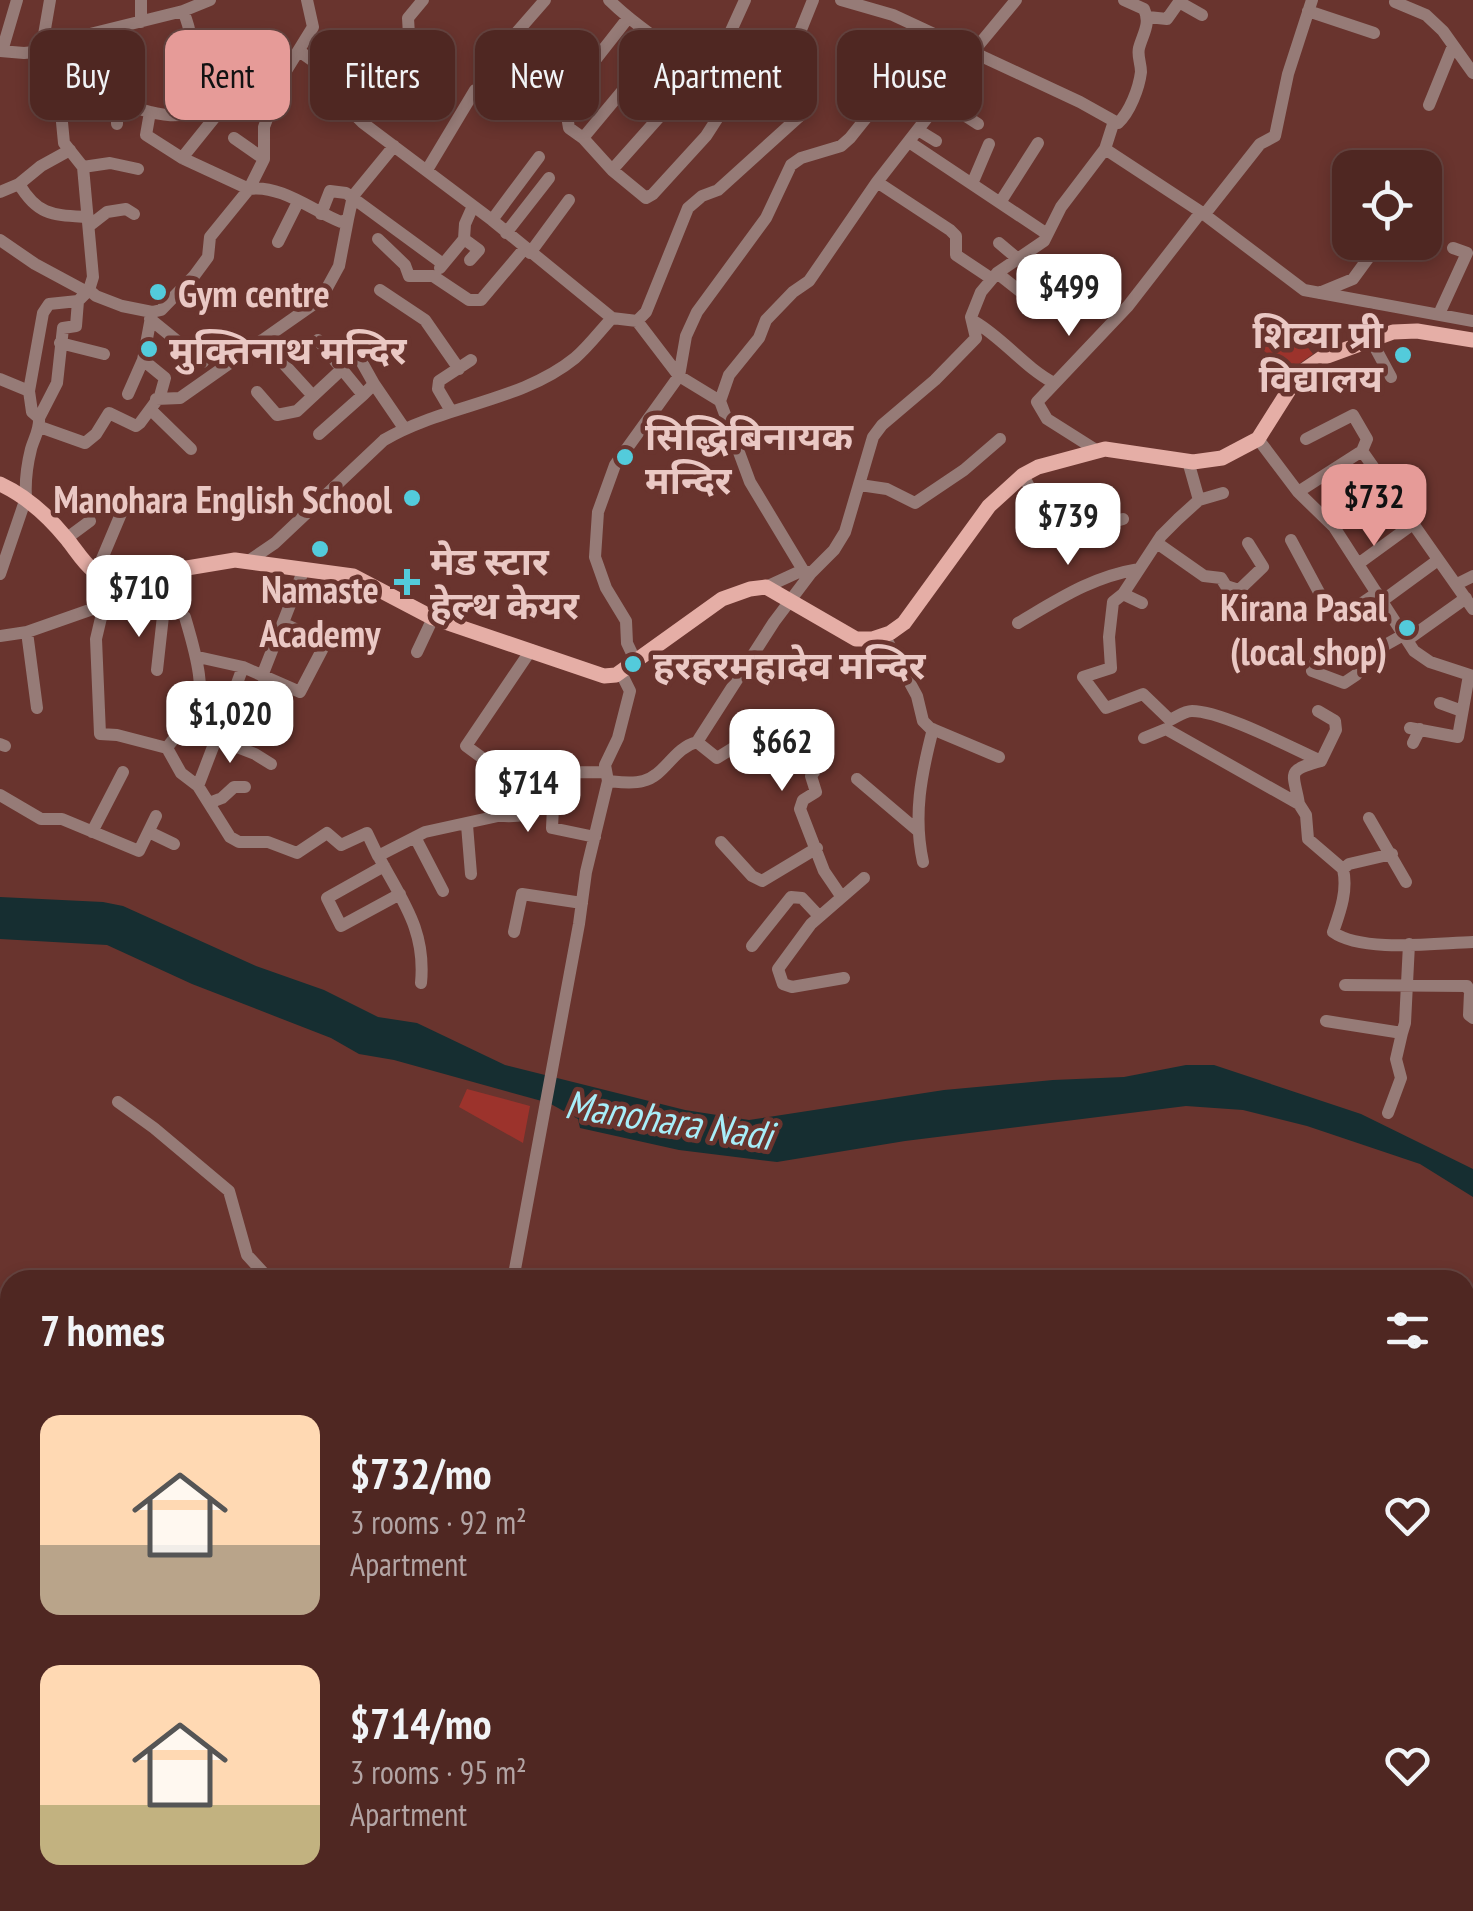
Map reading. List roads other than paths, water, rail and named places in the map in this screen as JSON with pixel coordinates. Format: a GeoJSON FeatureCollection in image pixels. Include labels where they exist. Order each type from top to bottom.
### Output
{"type":"FeatureCollection","features":[{"type":"Feature","properties":{"kind":"main road"},"geometry":{"type":"LineString","coordinates":[[0,484],[26,498],[66,538],[82,562],[96,573],[114,579],[250,560],[352,576],[433,618],[604,676],[621,672],[722,599],[750,589],[766,587],[856,638],[884,636],[911,615],[989,506],[1038,467],[1096,450],[1128,450],[1188,461],[1222,458],[1258,439],[1299,374],[1322,358],[1393,332],[1473,340]]}},
{"type":"Feature","properties":{"kind":"street"},"geometry":{"type":"LineString","coordinates":[[17,0],[1,51],[30,51]]}},
{"type":"Feature","properties":{"kind":"street"},"geometry":{"type":"LineString","coordinates":[[49,30],[50,0]]}},
{"type":"Feature","properties":{"kind":"street"},"geometry":{"type":"LineString","coordinates":[[140,22],[141,0]]}},
{"type":"Feature","properties":{"kind":"street"},"geometry":{"type":"LineString","coordinates":[[107,30],[140,22],[167,7],[183,11],[210,0]]}},
{"type":"Feature","properties":{"kind":"street"},"geometry":{"type":"LineString","coordinates":[[290,65],[313,26],[307,0]]}},
{"type":"Feature","properties":{"kind":"street"},"geometry":{"type":"LineString","coordinates":[[364,123],[409,35],[408,18],[423,0]]}},
{"type":"Feature","properties":{"kind":"street"},"geometry":{"type":"LineString","coordinates":[[519,30],[545,0]]}},
{"type":"Feature","properties":{"kind":"street"},"geometry":{"type":"LineString","coordinates":[[609,0],[646,30]]}},
{"type":"Feature","properties":{"kind":"street"},"geometry":{"type":"LineString","coordinates":[[731,30],[745,0]]}},
{"type":"Feature","properties":{"kind":"street"},"geometry":{"type":"LineString","coordinates":[[638,321],[646,312],[683,214],[696,199],[718,190],[802,114],[790,79],[792,52],[813,0]]}},
{"type":"Feature","properties":{"kind":"street"},"geometry":{"type":"LineString","coordinates":[[842,0],[923,30]]}},
{"type":"Feature","properties":{"kind":"street"},"geometry":{"type":"LineString","coordinates":[[982,39],[1016,0]]}},
{"type":"Feature","properties":{"kind":"street"},"geometry":{"type":"LineString","coordinates":[[982,57],[1118,123],[1125,117],[1135,93],[1148,16],[1144,9],[1124,0]]}},
{"type":"Feature","properties":{"kind":"street"},"geometry":{"type":"LineString","coordinates":[[1148,16],[1167,19],[1178,2],[1202,15]]}},
{"type":"Feature","properties":{"kind":"street"},"geometry":{"type":"LineString","coordinates":[[1395,2],[1426,15],[1444,31],[1473,73]]}},
{"type":"Feature","properties":{"kind":"street"},"geometry":{"type":"LineString","coordinates":[[1096,450],[1047,420],[1038,402],[1128,306],[1260,144],[1274,136],[1310,6],[1374,33]]}},
{"type":"Feature","properties":{"kind":"street"},"geometry":{"type":"LineString","coordinates":[[183,11],[191,30]]}},
{"type":"Feature","properties":{"kind":"street"},"geometry":{"type":"LineString","coordinates":[[628,18],[574,87],[570,128],[646,198],[654,194],[718,120]]}},
{"type":"Feature","properties":{"kind":"street"},"geometry":{"type":"LineString","coordinates":[[1429,106],[1454,46]]}},
{"type":"Feature","properties":{"kind":"street"},"geometry":{"type":"LineString","coordinates":[[299,52],[341,79],[364,123],[612,318],[638,321],[679,376],[720,401],[750,482],[807,571]]}},
{"type":"Feature","properties":{"kind":"street"},"geometry":{"type":"LineString","coordinates":[[426,170],[474,90]]}},
{"type":"Feature","properties":{"kind":"street"},"geometry":{"type":"LineString","coordinates":[[583,138],[619,95]]}},
{"type":"Feature","properties":{"kind":"street"},"geometry":{"type":"LineString","coordinates":[[37,419],[57,383],[63,328],[76,326],[93,277],[83,167],[62,135],[61,120]]}},
{"type":"Feature","properties":{"kind":"street"},"geometry":{"type":"LineString","coordinates":[[144,120],[146,135],[182,158],[249,189],[258,187],[341,222],[348,219]]}},
{"type":"Feature","properties":{"kind":"street"},"geometry":{"type":"LineString","coordinates":[[182,158],[213,120]]}},
{"type":"Feature","properties":{"kind":"street"},"geometry":{"type":"LineString","coordinates":[[151,315],[161,310],[194,276],[208,257],[208,242],[214,232],[249,189],[264,159],[267,120]]}},
{"type":"Feature","properties":{"kind":"street"},"geometry":{"type":"LineString","coordinates":[[612,170],[658,120]]}},
{"type":"Feature","properties":{"kind":"street"},"geometry":{"type":"LineString","coordinates":[[635,660],[627,643],[626,622],[598,570],[594,538],[598,512],[621,454],[679,376],[686,336],[697,312],[766,218],[791,165],[841,146],[864,120]]}},
{"type":"Feature","properties":{"kind":"street"},"geometry":{"type":"LineString","coordinates":[[720,401],[729,375],[759,338],[766,320],[809,281],[926,120]]}},
{"type":"Feature","properties":{"kind":"street"},"geometry":{"type":"LineString","coordinates":[[972,120],[978,124]]}},
{"type":"Feature","properties":{"kind":"street"},"geometry":{"type":"LineString","coordinates":[[766,587],[807,571],[834,550],[845,532],[873,438],[895,412],[936,380],[976,338],[974,304],[1010,248],[1041,245],[1075,186],[1106,150],[1114,121]]}},
{"type":"Feature","properties":{"kind":"street"},"geometry":{"type":"LineString","coordinates":[[918,130],[936,140]]}},
{"type":"Feature","properties":{"kind":"street"},"geometry":{"type":"LineString","coordinates":[[234,138],[264,159]]}},
{"type":"Feature","properties":{"kind":"street"},"geometry":{"type":"LineString","coordinates":[[909,142],[1047,234]]}},
{"type":"Feature","properties":{"kind":"street"},"geometry":{"type":"LineString","coordinates":[[972,184],[989,144]]}},
{"type":"Feature","properties":{"kind":"street"},"geometry":{"type":"LineString","coordinates":[[153,405],[180,398],[321,300],[339,266],[353,196],[394,146]]}},
{"type":"Feature","properties":{"kind":"street"},"geometry":{"type":"LineString","coordinates":[[1001,202],[1039,149]]}},
{"type":"Feature","properties":{"kind":"street"},"geometry":{"type":"LineString","coordinates":[[0,192],[70,150]]}},
{"type":"Feature","properties":{"kind":"street"},"geometry":{"type":"LineString","coordinates":[[1106,150],[1203,213],[1293,284],[1316,294],[1473,321]]}},
{"type":"Feature","properties":{"kind":"street"},"geometry":{"type":"LineString","coordinates":[[492,220],[539,158]]}},
{"type":"Feature","properties":{"kind":"street"},"geometry":{"type":"LineString","coordinates":[[83,167],[110,164],[138,169]]}},
{"type":"Feature","properties":{"kind":"street"},"geometry":{"type":"LineString","coordinates":[[506,232],[549,178]]}},
{"type":"Feature","properties":{"kind":"street"},"geometry":{"type":"LineString","coordinates":[[878,182],[937,215],[956,236],[956,256],[1026,296]]}},
{"type":"Feature","properties":{"kind":"street"},"geometry":{"type":"LineString","coordinates":[[19,184],[34,206],[46,213],[89,221],[112,210],[126,208],[134,214]]}},
{"type":"Feature","properties":{"kind":"street"},"geometry":{"type":"LineString","coordinates":[[321,214],[330,191],[353,196],[443,264]]}},
{"type":"Feature","properties":{"kind":"street"},"geometry":{"type":"LineString","coordinates":[[378,238],[405,265],[409,276],[434,276],[469,300],[481,300],[528,251],[568,200]]}},
{"type":"Feature","properties":{"kind":"street"},"geometry":{"type":"LineString","coordinates":[[278,242],[298,202]]}},
{"type":"Feature","properties":{"kind":"street"},"geometry":{"type":"LineString","coordinates":[[434,276],[464,238],[473,206]]}},
{"type":"Feature","properties":{"kind":"street"},"geometry":{"type":"LineString","coordinates":[[464,238],[478,250],[470,260]]}},
{"type":"Feature","properties":{"kind":"street"},"geometry":{"type":"LineString","coordinates":[[0,240],[84,294],[151,315],[203,362]]}},
{"type":"Feature","properties":{"kind":"street"},"geometry":{"type":"LineString","coordinates":[[1439,314],[1467,252],[1453,248]]}},
{"type":"Feature","properties":{"kind":"street"},"geometry":{"type":"LineString","coordinates":[[1316,294],[1353,279],[1367,260]]}},
{"type":"Feature","properties":{"kind":"street"},"geometry":{"type":"LineString","coordinates":[[380,290],[424,320],[458,370]]}},
{"type":"Feature","properties":{"kind":"street"},"geometry":{"type":"LineString","coordinates":[[37,419],[29,391],[43,312],[49,304],[84,294]]}},
{"type":"Feature","properties":{"kind":"street"},"geometry":{"type":"LineString","coordinates":[[128,394],[143,360],[151,315]]}},
{"type":"Feature","properties":{"kind":"street"},"geometry":{"type":"LineString","coordinates":[[250,560],[274,542],[370,449],[404,428],[526,386],[574,358],[612,318]]}},
{"type":"Feature","properties":{"kind":"street"},"geometry":{"type":"LineString","coordinates":[[975,322],[1054,383]]}},
{"type":"Feature","properties":{"kind":"street"},"geometry":{"type":"LineString","coordinates":[[369,335],[360,359],[404,428]]}},
{"type":"Feature","properties":{"kind":"street"},"geometry":{"type":"LineString","coordinates":[[262,340],[313,396]]}},
{"type":"Feature","properties":{"kind":"street"},"geometry":{"type":"LineString","coordinates":[[318,340],[363,395]]}},
{"type":"Feature","properties":{"kind":"street"},"geometry":{"type":"LineString","coordinates":[[1371,340],[1392,378]]}},
{"type":"Feature","properties":{"kind":"street"},"geometry":{"type":"LineString","coordinates":[[60,342],[104,354]]}},
{"type":"Feature","properties":{"kind":"street"},"geometry":{"type":"LineString","coordinates":[[0,574],[26,498],[31,449],[28,419],[37,419],[86,444],[108,413],[136,426],[153,405],[165,378],[143,360]]}},
{"type":"Feature","properties":{"kind":"street"},"geometry":{"type":"LineString","coordinates":[[451,411],[438,389],[438,381],[472,360]]}},
{"type":"Feature","properties":{"kind":"street"},"geometry":{"type":"LineString","coordinates":[[257,392],[277,415],[297,411],[341,370]]}},
{"type":"Feature","properties":{"kind":"street"},"geometry":{"type":"LineString","coordinates":[[1,383],[29,391]]}},
{"type":"Feature","properties":{"kind":"street"},"geometry":{"type":"LineString","coordinates":[[319,434],[374,384]]}},
{"type":"Feature","properties":{"kind":"street"},"geometry":{"type":"LineString","coordinates":[[153,405],[191,449]]}},
{"type":"Feature","properties":{"kind":"street"},"geometry":{"type":"LineString","coordinates":[[1298,492],[1362,451],[1367,439],[1352,415],[1306,439]]}},
{"type":"Feature","properties":{"kind":"street"},"geometry":{"type":"LineString","coordinates":[[860,485],[887,489],[915,504],[1000,439]]}},
{"type":"Feature","properties":{"kind":"street"},"geometry":{"type":"LineString","coordinates":[[1258,439],[1298,492],[1334,527],[1406,637],[1426,659],[1471,676],[1458,738],[1414,734]]}},
{"type":"Feature","properties":{"kind":"street"},"geometry":{"type":"LineString","coordinates":[[1320,652],[1312,672],[1344,682],[1380,648],[1469,604],[1362,451]]}},
{"type":"Feature","properties":{"kind":"street"},"geometry":{"type":"LineString","coordinates":[[1188,461],[1199,500]]}},
{"type":"Feature","properties":{"kind":"street"},"geometry":{"type":"LineString","coordinates":[[1023,476],[1056,538],[1123,519]]}},
{"type":"Feature","properties":{"kind":"street"},"geometry":{"type":"LineString","coordinates":[[1334,527],[1386,488]]}},
{"type":"Feature","properties":{"kind":"street"},"geometry":{"type":"LineString","coordinates":[[1223,493],[1199,500],[1157,542],[1123,594],[1113,602],[1111,668],[1083,677],[1106,708],[1143,694],[1168,724],[1299,804]]}},
{"type":"Feature","properties":{"kind":"street"},"geometry":{"type":"LineString","coordinates":[[96,573],[123,509]]}},
{"type":"Feature","properties":{"kind":"street"},"geometry":{"type":"LineString","coordinates":[[66,538],[90,521]]}},
{"type":"Feature","properties":{"kind":"street"},"geometry":{"type":"LineString","coordinates":[[1358,564],[1413,524]]}},
{"type":"Feature","properties":{"kind":"street"},"geometry":{"type":"LineString","coordinates":[[1290,540],[1309,577],[1340,618],[1438,560]]}},
{"type":"Feature","properties":{"kind":"street"},"geometry":{"type":"LineString","coordinates":[[1157,542],[1204,576],[1221,578],[1226,586],[1239,590],[1263,568],[1248,543]]}},
{"type":"Feature","properties":{"kind":"street"},"geometry":{"type":"LineString","coordinates":[[262,676],[304,569]]}},
{"type":"Feature","properties":{"kind":"street"},"geometry":{"type":"LineString","coordinates":[[1018,623],[1062,600],[1074,588],[1139,569]]}},
{"type":"Feature","properties":{"kind":"street"},"geometry":{"type":"LineString","coordinates":[[532,650],[466,746],[503,774],[644,782],[678,750],[697,742],[791,602],[807,571]]}},
{"type":"Feature","properties":{"kind":"street"},"geometry":{"type":"LineString","coordinates":[[1457,584],[1473,576]]}},
{"type":"Feature","properties":{"kind":"street"},"geometry":{"type":"LineString","coordinates":[[114,579],[98,620],[96,638],[100,734],[167,748],[181,773],[198,786],[230,837],[239,842],[268,842],[297,853],[326,833],[341,845],[367,834],[419,935],[424,958],[421,983]]}},
{"type":"Feature","properties":{"kind":"street"},"geometry":{"type":"LineString","coordinates":[[1123,594],[1142,603]]}},
{"type":"Feature","properties":{"kind":"street"},"geometry":{"type":"LineString","coordinates":[[0,636],[27,632],[104,605]]}},
{"type":"Feature","properties":{"kind":"street"},"geometry":{"type":"LineString","coordinates":[[157,670],[163,616]]}},
{"type":"Feature","properties":{"kind":"street"},"geometry":{"type":"LineString","coordinates":[[167,748],[194,716],[198,705],[198,657],[185,617]]}},
{"type":"Feature","properties":{"kind":"street"},"geometry":{"type":"LineString","coordinates":[[416,652],[433,618]]}},
{"type":"Feature","properties":{"kind":"street"},"geometry":{"type":"LineString","coordinates":[[198,657],[243,667],[300,692],[323,641],[284,624]]}},
{"type":"Feature","properties":{"kind":"street"},"geometry":{"type":"LineString","coordinates":[[27,632],[38,708]]}},
{"type":"Feature","properties":{"kind":"street"},"geometry":{"type":"LineString","coordinates":[[884,636],[916,696],[922,720],[933,729],[999,757]]}},
{"type":"Feature","properties":{"kind":"street"},"geometry":{"type":"LineString","coordinates":[[243,667],[232,697],[283,729]]}},
{"type":"Feature","properties":{"kind":"street"},"geometry":{"type":"LineString","coordinates":[[515,1270],[607,777],[605,765],[618,738],[630,691],[621,672]]}},
{"type":"Feature","properties":{"kind":"street"},"geometry":{"type":"LineString","coordinates":[[1440,703],[1462,710]]}},
{"type":"Feature","properties":{"kind":"street"},"geometry":{"type":"LineString","coordinates":[[1144,738],[1188,711],[1200,712],[1254,730],[1321,761]]}},
{"type":"Feature","properties":{"kind":"street"},"geometry":{"type":"LineString","coordinates":[[232,743],[251,712]]}},
{"type":"Feature","properties":{"kind":"street"},"geometry":{"type":"LineString","coordinates":[[1318,712],[1335,721],[1336,730],[1321,761],[1299,767],[1291,783],[1306,816],[1308,839],[1343,869],[1344,894],[1333,932],[1344,940],[1473,942]]}},
{"type":"Feature","properties":{"kind":"street"},"geometry":{"type":"LineString","coordinates":[[923,862],[917,830],[919,792],[933,729]]}},
{"type":"Feature","properties":{"kind":"street"},"geometry":{"type":"LineString","coordinates":[[198,786],[214,741],[220,738],[271,764]]}},
{"type":"Feature","properties":{"kind":"street"},"geometry":{"type":"LineString","coordinates":[[697,742],[717,758],[750,738],[784,768],[804,753],[814,755],[820,764],[811,776],[816,792],[803,800],[800,810],[824,871],[841,896]]}},
{"type":"Feature","properties":{"kind":"street"},"geometry":{"type":"LineString","coordinates":[[92,832],[123,772]]}},
{"type":"Feature","properties":{"kind":"street"},"geometry":{"type":"LineString","coordinates":[[498,816],[488,788],[503,774]]}},
{"type":"Feature","properties":{"kind":"street"},"geometry":{"type":"LineString","coordinates":[[857,779],[917,830]]}},
{"type":"Feature","properties":{"kind":"street"},"geometry":{"type":"LineString","coordinates":[[209,803],[234,787],[245,787]]}},
{"type":"Feature","properties":{"kind":"street"},"geometry":{"type":"LineString","coordinates":[[0,795],[41,818],[62,819],[139,851],[156,816]]}},
{"type":"Feature","properties":{"kind":"street"},"geometry":{"type":"LineString","coordinates":[[400,894],[341,926],[327,903],[327,898],[414,837],[498,816],[528,814],[536,807],[550,806],[552,828],[594,837]]}},
{"type":"Feature","properties":{"kind":"street"},"geometry":{"type":"LineString","coordinates":[[1369,818],[1406,882]]}},
{"type":"Feature","properties":{"kind":"street"},"geometry":{"type":"LineString","coordinates":[[467,825],[471,874]]}},
{"type":"Feature","properties":{"kind":"street"},"geometry":{"type":"LineString","coordinates":[[149,832],[174,844]]}},
{"type":"Feature","properties":{"kind":"street"},"geometry":{"type":"LineString","coordinates":[[414,837],[443,892]]}},
{"type":"Feature","properties":{"kind":"street"},"geometry":{"type":"LineString","coordinates":[[722,842],[752,876],[762,881],[817,848]]}},
{"type":"Feature","properties":{"kind":"street"},"geometry":{"type":"LineString","coordinates":[[1343,869],[1349,864],[1392,854]]}},
{"type":"Feature","properties":{"kind":"street"},"geometry":{"type":"LineString","coordinates":[[844,978],[792,986],[783,984],[778,968],[820,916],[864,878]]}},
{"type":"Feature","properties":{"kind":"street"},"geometry":{"type":"LineString","coordinates":[[514,932],[522,894],[582,903]]}},
{"type":"Feature","properties":{"kind":"street"},"geometry":{"type":"LineString","coordinates":[[752,946],[791,898],[802,898],[820,916]]}},
{"type":"Feature","properties":{"kind":"street"},"geometry":{"type":"LineString","coordinates":[[1388,1113],[1402,1078],[1396,1058],[1402,1033],[1409,944]]}},
{"type":"Feature","properties":{"kind":"street"},"geometry":{"type":"LineString","coordinates":[[1345,985],[1467,986],[1469,1014],[1473,1018]]}},
{"type":"Feature","properties":{"kind":"street"},"geometry":{"type":"LineString","coordinates":[[1326,1021],[1402,1033]]}},
{"type":"Feature","properties":{"kind":"street"},"geometry":{"type":"LineString","coordinates":[[118,1102],[229,1190],[247,1255],[261,1270]]}},
{"type":"Feature","properties":{"kind":"water","name":"Manohara Nadi"},"geometry":{"type":"Polygon","coordinates":[[[0,897],[123,906],[256,966],[324,990],[378,1017],[417,1023],[505,1065],[685,1110],[749,1120],[944,1090],[1124,1077],[1186,1065],[1214,1065],[1361,1114],[1473,1169],[1473,1197],[1420,1164],[1307,1126],[1243,1110],[1186,1106],[905,1141],[777,1162],[679,1150],[580,1128],[578,1119],[549,1103],[359,1054],[331,1038],[192,984],[107,945],[0,939],[0,897]]]}},
{"type":"Feature","properties":{"kind":"place","name":"Gym centre"},"geometry":{"type":"Point","coordinates":[158,292]}},
{"type":"Feature","properties":{"kind":"place","name":"मुक्तिनाथ मन्दिर"},"geometry":{"type":"Point","coordinates":[149,349]}},
{"type":"Feature","properties":{"kind":"place","name":"शिव्या प्री विद्यालय"},"geometry":{"type":"Point","coordinates":[1403,355]}},
{"type":"Feature","properties":{"kind":"place","name":"सिद्धिबिनायक मन्दिर"},"geometry":{"type":"Point","coordinates":[625,457]}},
{"type":"Feature","properties":{"kind":"place","name":"Manohara English School"},"geometry":{"type":"Point","coordinates":[412,498]}},
{"type":"Feature","properties":{"kind":"place","name":"Namaste Academy"},"geometry":{"type":"Point","coordinates":[320,549]}},
{"type":"Feature","properties":{"kind":"place","name":"मेड स्टार हेल्थ केयर"},"geometry":{"type":"Point","coordinates":[407,582]}},
{"type":"Feature","properties":{"kind":"place","name":"Kirana Pasal (local shop)"},"geometry":{"type":"Point","coordinates":[1407,628]}},
{"type":"Feature","properties":{"kind":"place","name":"हरहरमहादेव मन्दिर"},"geometry":{"type":"Point","coordinates":[633,664]}}]}
